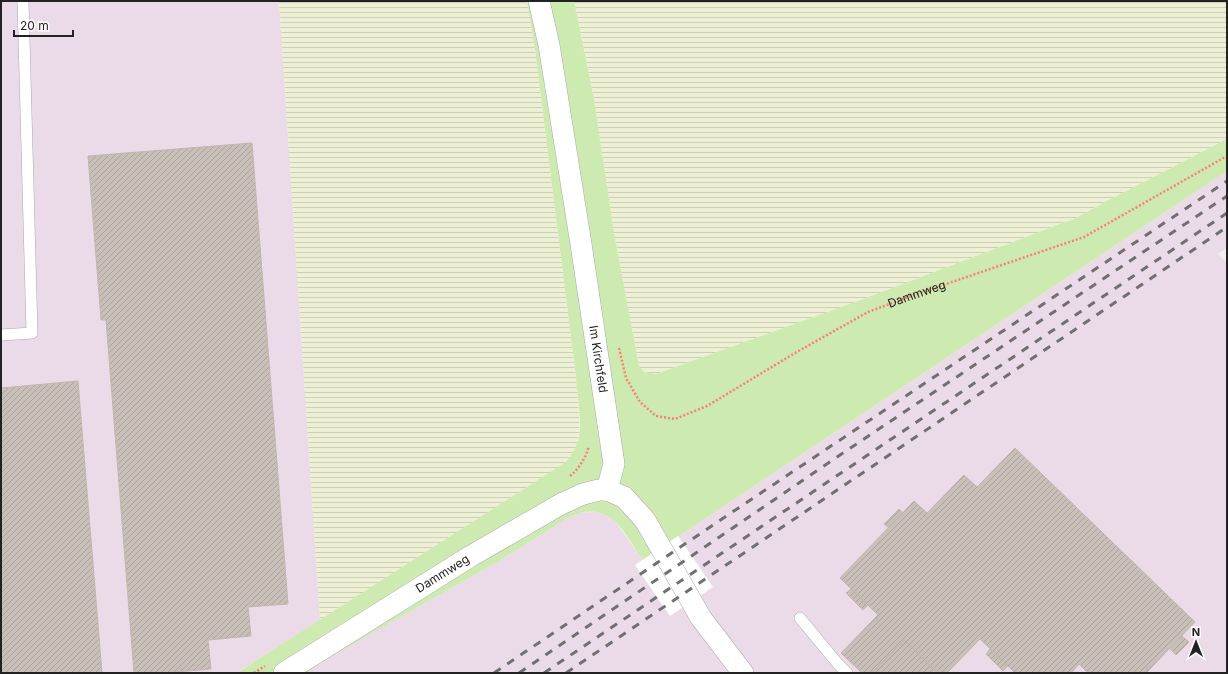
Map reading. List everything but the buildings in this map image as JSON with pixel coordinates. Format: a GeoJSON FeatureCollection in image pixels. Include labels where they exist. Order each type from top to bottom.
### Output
{"type":"FeatureCollection","features":[{"type":"Feature","properties":{"kind":"street","name":"Im Kirchfeld"},"geometry":{"type":"LineString","coordinates":[[539,1],[548,45],[581,244],[614,464],[607,490]]}},
{"type":"Feature","properties":{"kind":"street","name":"Dammweg"},"geometry":{"type":"LineString","coordinates":[[284,673],[471,556],[561,504],[583,494],[599,490],[607,490]]}},
{"type":"Feature","properties":{"kind":"street"},"geometry":{"type":"LineString","coordinates":[[607,490],[624,497],[645,520],[701,618],[743,673]]}},
{"type":"Feature","properties":{"kind":"lane"},"geometry":{"type":"LineString","coordinates":[[1,335],[32,333],[23,1]]}},
{"type":"Feature","properties":{"kind":"lane"},"geometry":{"type":"LineString","coordinates":[[800,618],[838,664],[848,673]]}},
{"type":"Feature","properties":{"kind":"path","name":"Dammweg"},"geometry":{"type":"LineString","coordinates":[[626,378],[640,402],[656,416],[675,419],[707,406],[795,353],[868,312],[1084,237],[1227,156]]}},
{"type":"Feature","properties":{"kind":"shaded area"},"geometry":{"type":"Polygon","coordinates":[[[1,1],[279,1],[320,620],[236,673],[1,673],[1,1]]]}},
{"type":"Feature","properties":{"kind":"shaded area"},"geometry":{"type":"Polygon","coordinates":[[[1227,171],[1227,248],[1218,254],[1227,263],[1227,673],[306,673],[334,655],[502,559],[569,517],[578,513],[595,512],[604,514],[613,519],[643,560],[1227,171]]]}},
{"type":"Feature","properties":{"kind":"green space"},"geometry":{"type":"Polygon","coordinates":[[[279,1],[527,1],[535,49],[576,377],[579,416],[579,436],[575,450],[567,462],[320,620],[279,1]]]}},
{"type":"Feature","properties":{"kind":"green space"},"geometry":{"type":"Polygon","coordinates":[[[527,1],[574,1],[594,99],[614,233],[639,366],[644,372],[656,374],[858,301],[1076,218],[1227,139],[1227,171],[643,560],[629,538],[614,520],[595,512],[583,512],[569,517],[502,559],[334,655],[306,673],[237,673],[566,462],[577,444],[580,422],[576,377],[535,49],[527,1]]]}},
{"type":"Feature","properties":{"kind":"green space"},"geometry":{"type":"Polygon","coordinates":[[[574,1],[1227,1],[1227,139],[1076,218],[858,301],[656,374],[644,372],[639,366],[614,233],[594,99],[574,1]]]}},
{"type":"Feature","properties":{"kind":"pier"},"geometry":{"type":"Polygon","coordinates":[[[678,536],[713,587],[670,616],[635,565],[678,536]]]}},
{"type":"Feature","properties":{"kind":"railway"},"geometry":{"type":"LineString","coordinates":[[494,673],[1227,181]]}},
{"type":"Feature","properties":{"kind":"railway"},"geometry":{"type":"LineString","coordinates":[[519,673],[846,451],[1227,196]]}},
{"type":"Feature","properties":{"kind":"railway"},"geometry":{"type":"LineString","coordinates":[[544,673],[1227,213]]}},
{"type":"Feature","properties":{"kind":"railway"},"geometry":{"type":"LineString","coordinates":[[566,673],[1227,227]]}}]}
